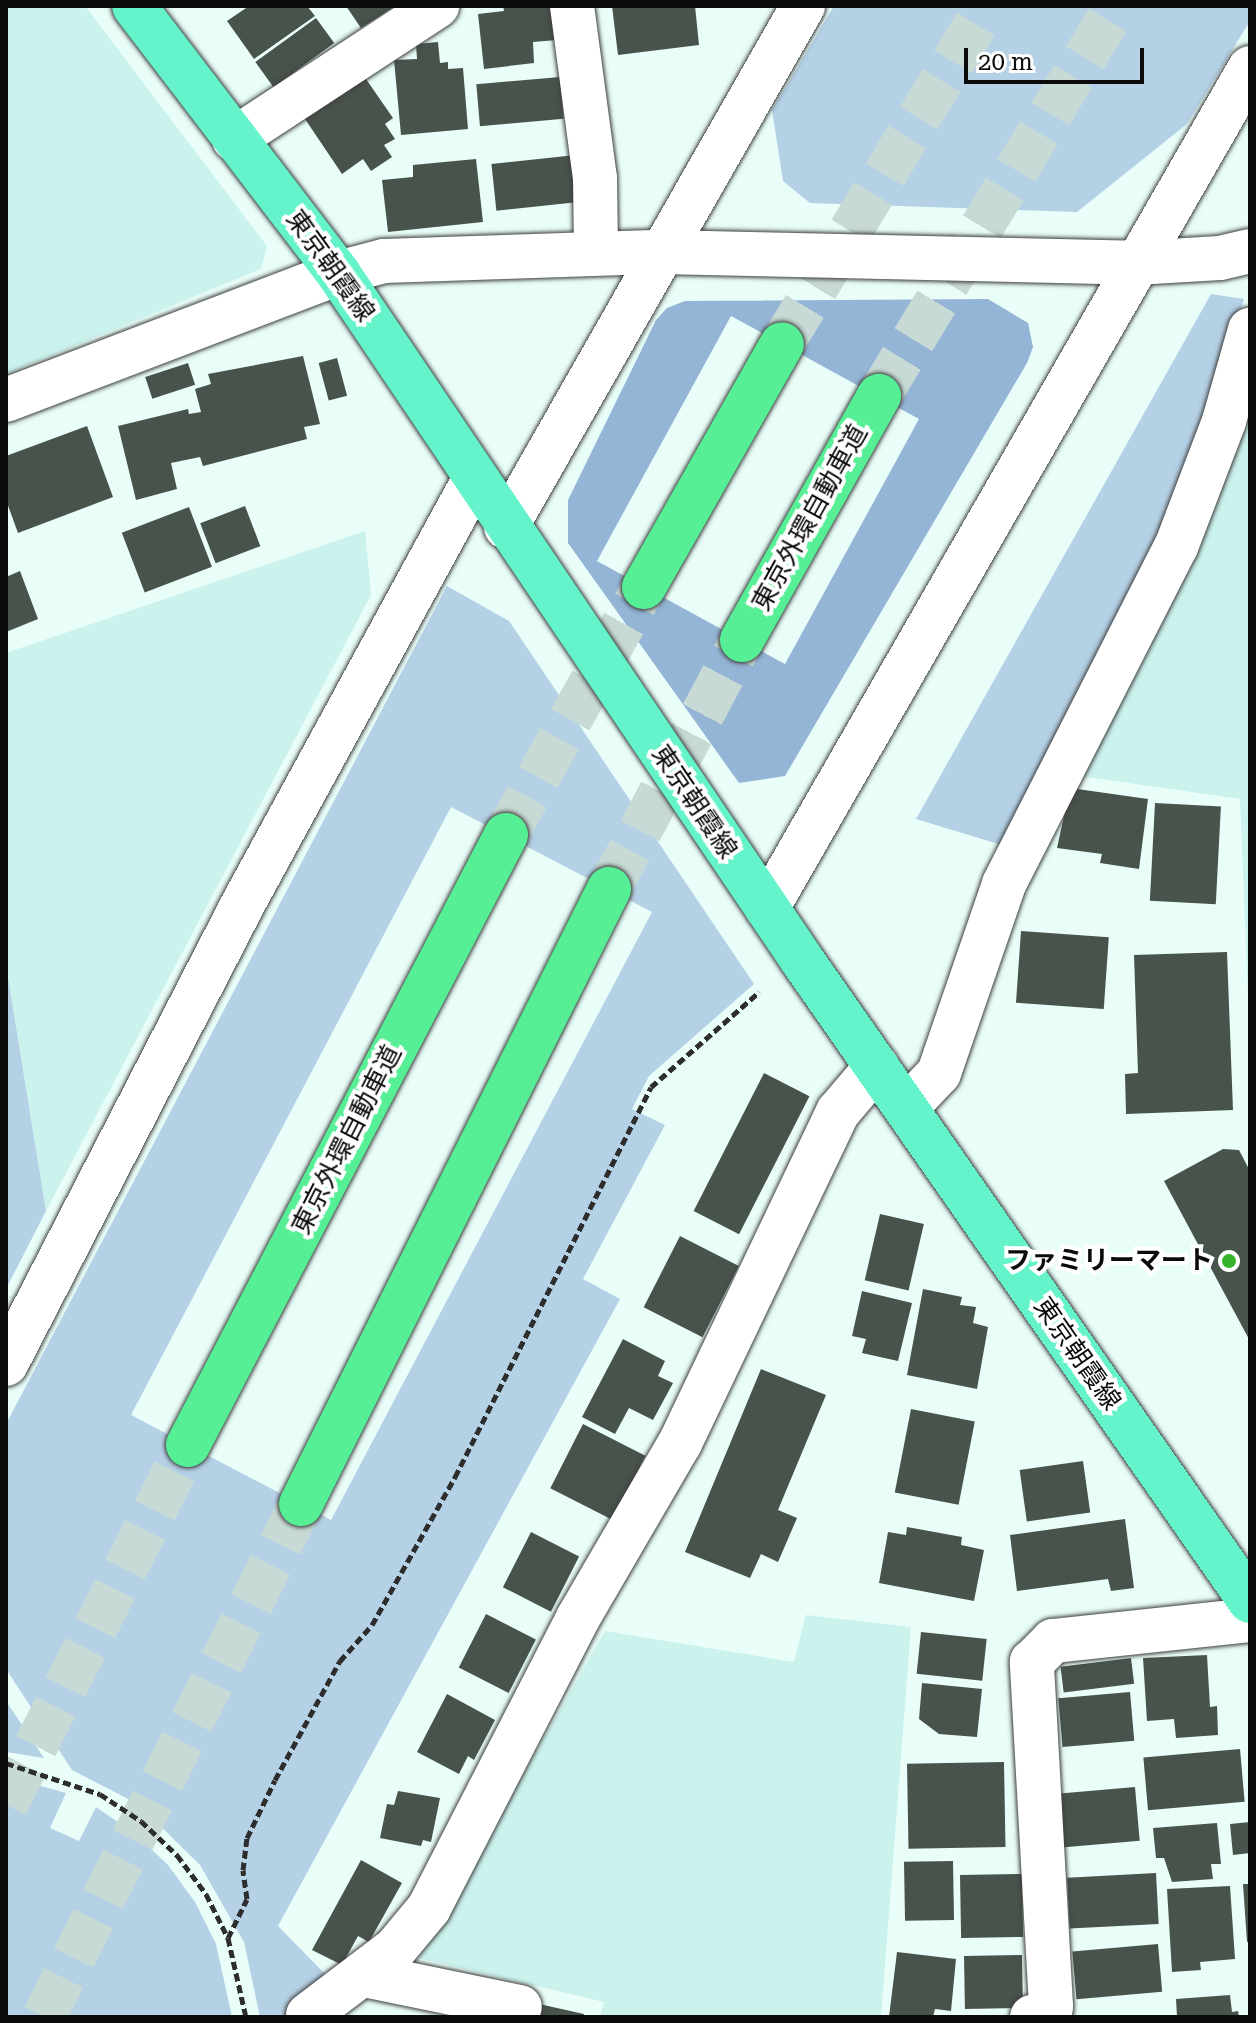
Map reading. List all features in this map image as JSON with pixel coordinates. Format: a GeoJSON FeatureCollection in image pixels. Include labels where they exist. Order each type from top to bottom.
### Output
{"type":"FeatureCollection","features":[{"type":"Feature","properties":{"kind":"highway"},"geometry":{"type":"LineString","coordinates":[[644,587],[782,344]]}},
{"type":"Feature","properties":{"kind":"highway","name":"東京外環自動車道"},"geometry":{"type":"LineString","coordinates":[[742,640],[879,396]]}},
{"type":"Feature","properties":{"kind":"highway","name":"東京外環自動車道"},"geometry":{"type":"LineString","coordinates":[[188,1445],[506,835]]}},
{"type":"Feature","properties":{"kind":"highway"},"geometry":{"type":"LineString","coordinates":[[301,1504],[609,889]]}},
{"type":"Feature","properties":{"kind":"main road","name":"東京朝霞線"},"geometry":{"type":"LineString","coordinates":[[134,6],[338,273],[506,527],[767,908],[906,1108],[1244,1579]]}},
{"type":"Feature","properties":{"kind":"street"},"geometry":{"type":"LineString","coordinates":[[234,139],[437,6]]}},
{"type":"Feature","properties":{"kind":"street"},"geometry":{"type":"LineString","coordinates":[[572,6],[595,178],[596,252]]}},
{"type":"Feature","properties":{"kind":"street"},"geometry":{"type":"LineString","coordinates":[[506,527],[803,6]]}},
{"type":"Feature","properties":{"kind":"street"},"geometry":{"type":"LineString","coordinates":[[767,908],[1135,263],[1250,68]]}},
{"type":"Feature","properties":{"kind":"street"},"geometry":{"type":"LineString","coordinates":[[6,400],[338,273],[384,261],[661,252],[1135,263],[1220,258],[1250,251]]}},
{"type":"Feature","properties":{"kind":"street"},"geometry":{"type":"LineString","coordinates":[[906,1108],[939,1073],[1004,884],[1176,547],[1224,421],[1250,330]]}},
{"type":"Feature","properties":{"kind":"street"},"geometry":{"type":"LineString","coordinates":[[6,1364],[245,900],[475,478]]}},
{"type":"Feature","properties":{"kind":"street"},"geometry":{"type":"LineString","coordinates":[[308,2015],[364,1975],[404,1939],[455,1861],[578,1618],[680,1443],[838,1112],[877,1066]]}},
{"type":"Feature","properties":{"kind":"street"},"geometry":{"type":"LineString","coordinates":[[1032,2017],[1050,2012],[1051,2006],[1032,1662],[1053,1641],[1250,1620]]}},
{"type":"Feature","properties":{"kind":"street"},"geometry":{"type":"LineString","coordinates":[[364,1975],[520,2007]]}},
{"type":"Feature","properties":{"kind":"path"},"geometry":{"type":"LineString","coordinates":[[228,1938],[247,1899],[243,1870],[247,1838],[275,1780],[340,1661],[372,1625],[455,1477],[651,1087],[763,989]]}},
{"type":"Feature","properties":{"kind":"path"},"geometry":{"type":"LineString","coordinates":[[6,1763],[58,1776],[100,1794],[141,1821],[192,1875],[228,1938],[246,2017]]}},
{"type":"Feature","properties":{"kind":"shaded area"},"geometry":{"type":"Polygon","coordinates":[[[6,6],[85,6],[267,246],[261,269],[6,374],[6,6]]]}},
{"type":"Feature","properties":{"kind":"shaded area"},"geometry":{"type":"Polygon","coordinates":[[[834,6],[1250,6],[1250,21],[1187,124],[1077,212],[810,203],[783,181],[772,110],[834,6]]]}},
{"type":"Feature","properties":{"kind":"shaded area"},"geometry":{"type":"Polygon","coordinates":[[[1211,294],[1244,299],[1174,503],[1005,846],[916,819],[1211,294]]]}},
{"type":"Feature","properties":{"kind":"shaded area"},"geometry":{"type":"Polygon","coordinates":[[[988,299],[1028,323],[1033,347],[1027,363],[785,776],[739,783],[568,543],[568,500],[656,320],[667,308],[685,301],[988,299]],[[731,316],[597,561],[785,664],[919,419],[731,316]]]}},
{"type":"Feature","properties":{"kind":"shaded area"},"geometry":{"type":"Polygon","coordinates":[[[1250,408],[1250,1045],[1240,799],[1080,776],[1250,408]]]}},
{"type":"Feature","properties":{"kind":"shaded area"},"geometry":{"type":"Polygon","coordinates":[[[365,531],[371,595],[46,1211],[6,965],[6,653],[365,531]]]}},
{"type":"Feature","properties":{"kind":"shaded area"},"geometry":{"type":"Polygon","coordinates":[[[447,586],[509,621],[754,984],[649,1076],[632,1109],[665,1125],[583,1279],[620,1299],[278,1926],[329,1978],[287,2017],[260,2017],[244,1942],[200,1865],[138,1804],[72,1770],[6,1669],[6,1424],[447,586]],[[451,807],[131,1415],[331,1520],[652,912],[451,807]]]}},
{"type":"Feature","properties":{"kind":"shaded area"},"geometry":{"type":"Polygon","coordinates":[[[6,965],[46,1211],[6,1289],[6,965]]]}},
{"type":"Feature","properties":{"kind":"shaded area"},"geometry":{"type":"Polygon","coordinates":[[[806,1615],[911,1627],[881,2017],[600,2017],[604,2002],[419,1958],[605,1631],[794,1662],[806,1615]]]}},
{"type":"Feature","properties":{"kind":"shaded area"},"geometry":{"type":"Polygon","coordinates":[[[6,1701],[44,1758],[6,1752],[6,1701]]]}},
{"type":"Feature","properties":{"kind":"shaded area"},"geometry":{"type":"Polygon","coordinates":[[[6,1776],[66,1793],[50,1828],[79,1841],[96,1807],[134,1833],[168,1865],[195,1902],[216,1944],[232,2017],[6,2017],[6,1776]]]}},
{"type":"Feature","properties":{"kind":"building"},"geometry":{"type":"Polygon","coordinates":[[[249,6],[307,6],[315,16],[254,59],[227,21],[249,6]]]}},
{"type":"Feature","properties":{"kind":"building"},"geometry":{"type":"Polygon","coordinates":[[[346,6],[395,6],[361,28],[346,6]]]}},
{"type":"Feature","properties":{"kind":"building"},"geometry":{"type":"Polygon","coordinates":[[[503,6],[554,6],[557,40],[533,42],[534,63],[484,69],[478,14],[504,11],[503,6]]]}},
{"type":"Feature","properties":{"kind":"building"},"geometry":{"type":"Polygon","coordinates":[[[612,6],[695,6],[699,45],[618,55],[612,6]]]}},
{"type":"Feature","properties":{"kind":"building"},"geometry":{"type":"Polygon","coordinates":[[[316,18],[334,43],[274,87],[255,62],[316,18]]]}},
{"type":"Feature","properties":{"kind":"building"},"geometry":{"type":"Polygon","coordinates":[[[438,42],[440,63],[448,62],[448,69],[463,68],[468,129],[401,135],[394,60],[417,59],[416,44],[438,42]]]}},
{"type":"Feature","properties":{"kind":"building"},"geometry":{"type":"Polygon","coordinates":[[[560,77],[564,119],[480,126],[476,84],[560,77]]]}},
{"type":"Feature","properties":{"kind":"building"},"geometry":{"type":"Polygon","coordinates":[[[366,79],[393,118],[385,124],[395,139],[384,145],[392,157],[371,171],[363,159],[342,174],[305,119],[366,79]]]}},
{"type":"Feature","properties":{"kind":"building"},"geometry":{"type":"Polygon","coordinates":[[[576,155],[581,202],[496,211],[491,164],[576,155]]]}},
{"type":"Feature","properties":{"kind":"building"},"geometry":{"type":"Polygon","coordinates":[[[476,159],[483,222],[388,232],[382,180],[413,177],[413,165],[476,159]]]}},
{"type":"Feature","properties":{"kind":"building"},"geometry":{"type":"Polygon","coordinates":[[[303,356],[320,424],[304,427],[307,439],[203,466],[200,457],[171,463],[177,489],[136,500],[118,426],[188,409],[189,414],[201,412],[195,389],[211,384],[208,374],[303,356]]]}},
{"type":"Feature","properties":{"kind":"building"},"geometry":{"type":"Polygon","coordinates":[[[337,358],[347,396],[329,401],[319,363],[337,358]]]}},
{"type":"Feature","properties":{"kind":"building"},"geometry":{"type":"Polygon","coordinates":[[[188,363],[195,385],[152,399],[145,377],[188,363]]]}},
{"type":"Feature","properties":{"kind":"building"},"geometry":{"type":"Polygon","coordinates":[[[87,426],[113,497],[18,533],[6,500],[6,456],[87,426]]]}},
{"type":"Feature","properties":{"kind":"building"},"geometry":{"type":"Polygon","coordinates":[[[245,506],[260,546],[216,563],[200,523],[245,506]]]}},
{"type":"Feature","properties":{"kind":"building"},"geometry":{"type":"Polygon","coordinates":[[[189,507],[212,567],[145,593],[122,533],[189,507]]]}},
{"type":"Feature","properties":{"kind":"building"},"geometry":{"type":"Polygon","coordinates":[[[20,571],[38,619],[6,632],[6,577],[20,571]]]}},
{"type":"Feature","properties":{"kind":"building"},"geometry":{"type":"Polygon","coordinates":[[[1070,788],[1148,799],[1139,869],[1100,863],[1102,854],[1057,848],[1070,788]]]}},
{"type":"Feature","properties":{"kind":"building"},"geometry":{"type":"Polygon","coordinates":[[[1155,803],[1221,806],[1216,904],[1150,901],[1155,803]]]}},
{"type":"Feature","properties":{"kind":"building"},"geometry":{"type":"Polygon","coordinates":[[[1021,931],[1109,937],[1104,1009],[1016,1003],[1021,931]]]}},
{"type":"Feature","properties":{"kind":"building"},"geometry":{"type":"Polygon","coordinates":[[[1227,952],[1233,1110],[1126,1114],[1125,1074],[1138,1073],[1134,955],[1227,952]]]}},
{"type":"Feature","properties":{"kind":"building"},"geometry":{"type":"Polygon","coordinates":[[[764,1073],[809,1096],[739,1234],[694,1211],[764,1073]]]}},
{"type":"Feature","properties":{"kind":"building","name":"ファミリーマート"},"geometry":{"type":"Polygon","coordinates":[[[1223,1149],[1239,1150],[1250,1171],[1250,1341],[1164,1181],[1223,1149]]]}},
{"type":"Feature","properties":{"kind":"building"},"geometry":{"type":"Polygon","coordinates":[[[880,1214],[924,1224],[909,1290],[865,1280],[880,1214]]]}},
{"type":"Feature","properties":{"kind":"building"},"geometry":{"type":"Polygon","coordinates":[[[680,1236],[739,1266],[702,1337],[644,1307],[680,1236]]]}},
{"type":"Feature","properties":{"kind":"building"},"geometry":{"type":"Polygon","coordinates":[[[923,1289],[962,1297],[960,1305],[976,1307],[973,1323],[988,1327],[977,1389],[907,1375],[923,1289]]]}},
{"type":"Feature","properties":{"kind":"building"},"geometry":{"type":"Polygon","coordinates":[[[862,1291],[912,1303],[898,1361],[862,1353],[866,1339],[852,1336],[862,1291]]]}},
{"type":"Feature","properties":{"kind":"building"},"geometry":{"type":"Polygon","coordinates":[[[623,1339],[665,1361],[658,1376],[673,1383],[653,1420],[629,1408],[615,1434],[582,1417],[623,1339]]]}},
{"type":"Feature","properties":{"kind":"building"},"geometry":{"type":"Polygon","coordinates":[[[761,1369],[826,1395],[778,1510],[797,1518],[778,1562],[761,1554],[750,1578],[685,1552],[761,1369]]]}},
{"type":"Feature","properties":{"kind":"building"},"geometry":{"type":"Polygon","coordinates":[[[911,1409],[975,1421],[959,1505],[895,1492],[911,1409]]]}},
{"type":"Feature","properties":{"kind":"building"},"geometry":{"type":"Polygon","coordinates":[[[583,1424],[645,1456],[613,1520],[550,1488],[583,1424]]]}},
{"type":"Feature","properties":{"kind":"building"},"geometry":{"type":"Polygon","coordinates":[[[1083,1461],[1090,1512],[1027,1521],[1020,1470],[1083,1461]]]}},
{"type":"Feature","properties":{"kind":"building"},"geometry":{"type":"Polygon","coordinates":[[[1125,1519],[1134,1588],[1111,1591],[1108,1579],[1017,1591],[1010,1535],[1125,1519]]]}},
{"type":"Feature","properties":{"kind":"building"},"geometry":{"type":"Polygon","coordinates":[[[907,1527],[962,1537],[961,1545],[984,1550],[974,1601],[879,1583],[888,1532],[906,1535],[907,1527]]]}},
{"type":"Feature","properties":{"kind":"building"},"geometry":{"type":"Polygon","coordinates":[[[531,1532],[579,1557],[551,1612],[503,1587],[531,1532]]]}},
{"type":"Feature","properties":{"kind":"building"},"geometry":{"type":"Polygon","coordinates":[[[486,1614],[536,1639],[509,1693],[459,1667],[486,1614]]]}},
{"type":"Feature","properties":{"kind":"building"},"geometry":{"type":"Polygon","coordinates":[[[921,1632],[987,1639],[982,1681],[917,1674],[921,1632]]]}},
{"type":"Feature","properties":{"kind":"building"},"geometry":{"type":"Polygon","coordinates":[[[1207,1655],[1210,1707],[1217,1706],[1218,1735],[1176,1738],[1174,1719],[1147,1721],[1143,1658],[1207,1655]]]}},
{"type":"Feature","properties":{"kind":"building"},"geometry":{"type":"Polygon","coordinates":[[[1131,1658],[1134,1684],[1064,1692],[1061,1667],[1131,1658]]]}},
{"type":"Feature","properties":{"kind":"building"},"geometry":{"type":"Polygon","coordinates":[[[922,1683],[982,1689],[977,1737],[939,1734],[919,1719],[922,1683]]]}},
{"type":"Feature","properties":{"kind":"building"},"geometry":{"type":"Polygon","coordinates":[[[1130,1692],[1134,1741],[1063,1747],[1058,1698],[1130,1692]]]}},
{"type":"Feature","properties":{"kind":"building"},"geometry":{"type":"Polygon","coordinates":[[[447,1694],[495,1720],[474,1760],[468,1756],[459,1774],[417,1752],[447,1694]]]}},
{"type":"Feature","properties":{"kind":"building"},"geometry":{"type":"Polygon","coordinates":[[[1240,1749],[1245,1802],[1148,1810],[1143,1757],[1240,1749]]]}},
{"type":"Feature","properties":{"kind":"building"},"geometry":{"type":"Polygon","coordinates":[[[1004,1762],[1005,1847],[908,1849],[907,1764],[1004,1762]]]}},
{"type":"Feature","properties":{"kind":"building"},"geometry":{"type":"Polygon","coordinates":[[[1135,1787],[1140,1841],[1056,1848],[1051,1794],[1135,1787]]]}},
{"type":"Feature","properties":{"kind":"building"},"geometry":{"type":"Polygon","coordinates":[[[398,1791],[440,1798],[431,1842],[423,1840],[421,1846],[380,1838],[387,1804],[394,1805],[398,1791]]]}},
{"type":"Feature","properties":{"kind":"building"},"geometry":{"type":"Polygon","coordinates":[[[1250,1822],[1250,1853],[1233,1855],[1230,1824],[1250,1822]]]}},
{"type":"Feature","properties":{"kind":"building"},"geometry":{"type":"Polygon","coordinates":[[[1217,1823],[1221,1864],[1211,1864],[1213,1879],[1172,1882],[1164,1858],[1156,1858],[1153,1828],[1217,1823]]]}},
{"type":"Feature","properties":{"kind":"building"},"geometry":{"type":"Polygon","coordinates":[[[361,1860],[402,1883],[369,1942],[358,1936],[342,1965],[312,1950],[361,1860]]]}},
{"type":"Feature","properties":{"kind":"building"},"geometry":{"type":"Polygon","coordinates":[[[953,1861],[954,1920],[905,1921],[904,1862],[953,1861]]]}},
{"type":"Feature","properties":{"kind":"building"},"geometry":{"type":"Polygon","coordinates":[[[1156,1873],[1159,1924],[1070,1929],[1067,1878],[1156,1873]]]}},
{"type":"Feature","properties":{"kind":"building"},"geometry":{"type":"Polygon","coordinates":[[[1022,1874],[1023,1937],[961,1938],[960,1875],[1022,1874]]]}},
{"type":"Feature","properties":{"kind":"building"},"geometry":{"type":"Polygon","coordinates":[[[1243,1884],[1250,1884],[1250,1942],[1247,1942],[1243,1884]]]}},
{"type":"Feature","properties":{"kind":"building"},"geometry":{"type":"Polygon","coordinates":[[[1230,1886],[1235,1959],[1200,1962],[1201,1970],[1172,1972],[1167,1889],[1230,1886]]]}},
{"type":"Feature","properties":{"kind":"building"},"geometry":{"type":"Polygon","coordinates":[[[1158,1944],[1162,1992],[1077,1999],[1072,1951],[1158,1944]]]}},
{"type":"Feature","properties":{"kind":"building"},"geometry":{"type":"Polygon","coordinates":[[[897,1952],[956,1959],[951,2011],[935,2009],[933,2017],[889,2017],[897,1952]]]}},
{"type":"Feature","properties":{"kind":"building"},"geometry":{"type":"Polygon","coordinates":[[[1022,1955],[1023,2008],[965,2009],[964,1956],[1022,1955]]]}},
{"type":"Feature","properties":{"kind":"building"},"geometry":{"type":"Polygon","coordinates":[[[1230,1995],[1232,2012],[1238,2011],[1239,2017],[1177,2017],[1176,1999],[1230,1995]]]}},
{"type":"Feature","properties":{"kind":"building"},"geometry":{"type":"Polygon","coordinates":[[[539,2004],[584,2014],[584,2017],[537,2017],[539,2004]]]}},
{"type":"Feature","properties":{"kind":"tunnel"},"geometry":{"type":"LineString","coordinates":[[782,344],[987,6]]}},
{"type":"Feature","properties":{"kind":"tunnel"},"geometry":{"type":"LineString","coordinates":[[879,396],[1116,6]]}},
{"type":"Feature","properties":{"kind":"tunnel"},"geometry":{"type":"LineString","coordinates":[[506,835],[644,587]]}},
{"type":"Feature","properties":{"kind":"tunnel"},"geometry":{"type":"LineString","coordinates":[[609,889],[742,640]]}},
{"type":"Feature","properties":{"kind":"tunnel"},"geometry":{"type":"LineString","coordinates":[[6,1805],[188,1445]]}},
{"type":"Feature","properties":{"kind":"tunnel"},"geometry":{"type":"LineString","coordinates":[[44,2017],[301,1504]]}},
{"type":"Feature","properties":{"kind":"place","name":"ファミリーマート"},"geometry":{"type":"Point","coordinates":[1229,1261]}}]}
